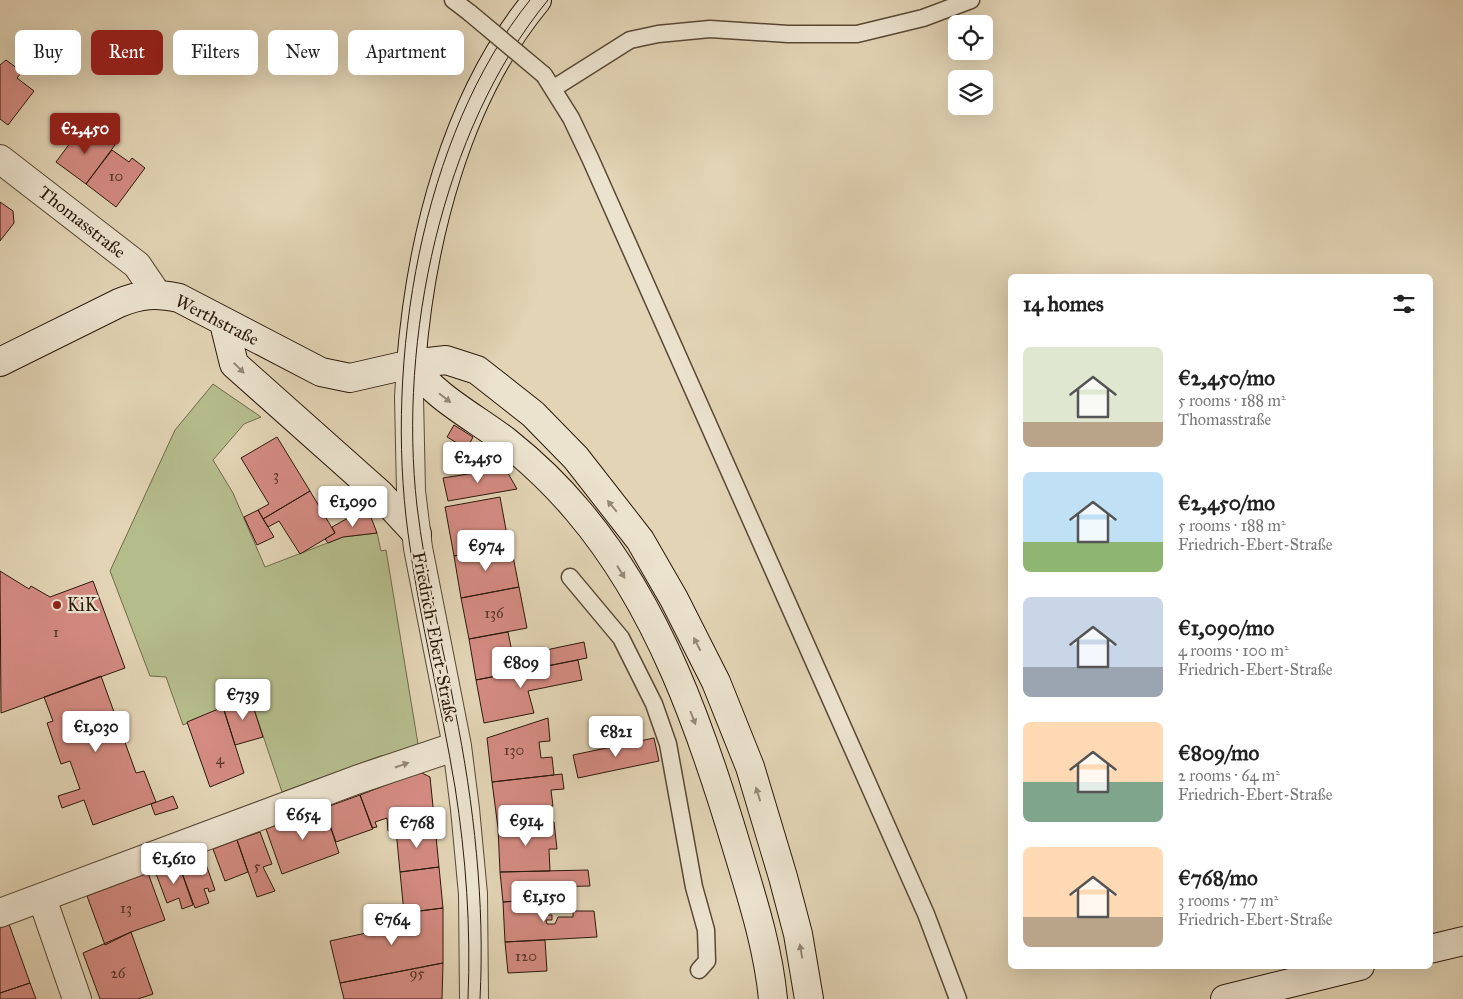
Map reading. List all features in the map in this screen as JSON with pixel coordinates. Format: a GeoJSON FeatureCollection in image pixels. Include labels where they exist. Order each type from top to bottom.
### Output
{"type":"FeatureCollection","features":[{"type":"Feature","properties":{"kind":"street","name":"Friedrich-Ebert-Straße"},"geometry":{"type":"LineString","coordinates":[[474,999],[473,894],[456,746],[417,534],[410,459],[411,364],[415,315],[422,277],[434,220],[450,166],[474,104],[500,55],[537,0]]}},
{"type":"Feature","properties":{"kind":"street","name":"Thomasstraße"},"geometry":{"type":"LineString","coordinates":[[0,159],[137,265],[156,293]]}},
{"type":"Feature","properties":{"kind":"street","name":"Werthstraße"},"geometry":{"type":"LineString","coordinates":[[0,362],[119,303],[138,295],[156,293],[179,298],[321,372],[350,378],[411,364],[446,360],[477,370],[533,414],[576,458],[640,540],[674,599],[716,682],[750,767],[798,934],[808,999]]}},
{"type":"Feature","properties":{"kind":"street"},"geometry":{"type":"LineString","coordinates":[[224,323],[234,364],[380,494],[417,534]]}},
{"type":"Feature","properties":{"kind":"street"},"geometry":{"type":"LineString","coordinates":[[411,364],[424,382],[508,443],[578,511],[611,555],[646,612],[683,692],[715,774],[764,939],[773,999]]}},
{"type":"Feature","properties":{"kind":"street"},"geometry":{"type":"LineString","coordinates":[[0,913],[356,780],[456,746]]}},
{"type":"Feature","properties":{"kind":"street"},"geometry":{"type":"LineString","coordinates":[[42,898],[77,999]]}},
{"type":"Feature","properties":{"kind":"street"},"geometry":{"type":"LineString","coordinates":[[1433,948],[1463,941]]}},
{"type":"Feature","properties":{"kind":"street"},"geometry":{"type":"LineString","coordinates":[[1225,999],[1348,969]]}},
{"type":"Feature","properties":{"kind":"lane"},"geometry":{"type":"LineString","coordinates":[[453,0],[549,82],[590,158],[926,914],[958,999]]}},
{"type":"Feature","properties":{"kind":"lane"},"geometry":{"type":"LineString","coordinates":[[549,82],[630,40],[650,36],[710,29],[788,34],[857,34],[923,18],[971,0]]}},
{"type":"Feature","properties":{"kind":"lane"},"geometry":{"type":"LineString","coordinates":[[570,577],[621,638],[654,704],[668,744],[694,887],[706,930],[707,961],[699,970]]}},
{"type":"Feature","properties":{"kind":"green space"},"geometry":{"type":"Polygon","coordinates":[[[213,384],[261,417],[244,424],[213,460],[233,493],[265,567],[343,537],[377,533],[381,551],[386,550],[419,750],[380,756],[282,792],[250,697],[183,725],[166,677],[150,676],[110,571],[175,430],[213,384]]]}},
{"type":"Feature","properties":{"kind":"building"},"geometry":{"type":"Polygon","coordinates":[[[6,60],[15,67],[15,75],[20,75],[17,78],[34,91],[8,125],[0,119],[0,65],[6,60]]]}},
{"type":"Feature","properties":{"kind":"building"},"geometry":{"type":"Polygon","coordinates":[[[82,127],[99,140],[103,136],[115,145],[86,184],[56,162],[82,127]]]}},
{"type":"Feature","properties":{"kind":"building"},"geometry":{"type":"Polygon","coordinates":[[[112,150],[129,162],[132,158],[145,168],[116,207],[86,184],[112,150]]]}},
{"type":"Feature","properties":{"kind":"building"},"geometry":{"type":"Polygon","coordinates":[[[0,202],[13,211],[14,223],[0,241],[0,202]]]}},
{"type":"Feature","properties":{"kind":"building"},"geometry":{"type":"Polygon","coordinates":[[[454,425],[473,437],[467,449],[447,437],[454,425]]]}},
{"type":"Feature","properties":{"kind":"building"},"geometry":{"type":"Polygon","coordinates":[[[277,437],[310,491],[263,519],[258,510],[269,504],[241,458],[277,437]]]}},
{"type":"Feature","properties":{"kind":"building"},"geometry":{"type":"Polygon","coordinates":[[[505,468],[517,489],[448,501],[443,478],[505,468]]]}},
{"type":"Feature","properties":{"kind":"building"},"geometry":{"type":"Polygon","coordinates":[[[310,491],[335,533],[300,554],[279,521],[268,527],[263,519],[310,491]]]}},
{"type":"Feature","properties":{"kind":"building"},"geometry":{"type":"Polygon","coordinates":[[[500,497],[507,535],[499,537],[502,547],[454,556],[445,507],[500,497]]]}},
{"type":"Feature","properties":{"kind":"building"},"geometry":{"type":"Polygon","coordinates":[[[258,510],[274,537],[257,545],[244,517],[258,510]]]}},
{"type":"Feature","properties":{"kind":"building"},"geometry":{"type":"Polygon","coordinates":[[[364,512],[369,512],[377,533],[343,537],[328,543],[325,539],[335,533],[332,527],[348,518],[353,522],[364,512]]]}},
{"type":"Feature","properties":{"kind":"building"},"geometry":{"type":"Polygon","coordinates":[[[511,546],[519,587],[461,598],[454,556],[511,546]]]}},
{"type":"Feature","properties":{"kind":"building"},"geometry":{"type":"Polygon","coordinates":[[[0,571],[29,589],[31,586],[50,597],[93,581],[125,668],[1,713],[0,571]]]}},
{"type":"Feature","properties":{"kind":"building"},"geometry":{"type":"Polygon","coordinates":[[[519,587],[527,628],[469,639],[461,598],[519,587]]]}},
{"type":"Feature","properties":{"kind":"building"},"geometry":{"type":"Polygon","coordinates":[[[508,632],[513,657],[516,659],[527,654],[584,642],[587,658],[476,680],[469,639],[508,632]]]}},
{"type":"Feature","properties":{"kind":"building"},"geometry":{"type":"Polygon","coordinates":[[[578,660],[582,680],[528,691],[534,713],[484,723],[476,680],[578,660]]]}},
{"type":"Feature","properties":{"kind":"building"},"geometry":{"type":"Polygon","coordinates":[[[101,676],[136,773],[144,771],[156,802],[93,825],[84,800],[62,808],[58,796],[80,789],[70,761],[61,764],[47,723],[53,721],[44,697],[101,676]]]}},
{"type":"Feature","properties":{"kind":"building"},"geometry":{"type":"Polygon","coordinates":[[[250,697],[263,737],[235,745],[223,707],[250,697]]]}},
{"type":"Feature","properties":{"kind":"building"},"geometry":{"type":"Polygon","coordinates":[[[223,707],[244,773],[210,787],[187,722],[223,707]]]}},
{"type":"Feature","properties":{"kind":"building"},"geometry":{"type":"Polygon","coordinates":[[[548,718],[550,741],[539,742],[541,758],[552,757],[554,775],[492,782],[487,738],[548,718]]]}},
{"type":"Feature","properties":{"kind":"building"},"geometry":{"type":"Polygon","coordinates":[[[654,738],[659,761],[578,778],[573,755],[654,738]]]}},
{"type":"Feature","properties":{"kind":"building"},"geometry":{"type":"Polygon","coordinates":[[[420,772],[430,777],[435,826],[388,831],[387,818],[375,822],[377,827],[372,828],[360,795],[420,772]]]}},
{"type":"Feature","properties":{"kind":"building"},"geometry":{"type":"Polygon","coordinates":[[[562,774],[564,789],[551,790],[553,806],[539,808],[541,823],[498,828],[492,782],[562,774]]]}},
{"type":"Feature","properties":{"kind":"building"},"geometry":{"type":"Polygon","coordinates":[[[360,795],[373,829],[336,842],[324,808],[360,795]]]}},
{"type":"Feature","properties":{"kind":"building"},"geometry":{"type":"Polygon","coordinates":[[[173,796],[178,808],[155,815],[151,804],[173,796]]]}},
{"type":"Feature","properties":{"kind":"building"},"geometry":{"type":"Polygon","coordinates":[[[324,808],[339,853],[282,874],[266,829],[324,808]]]}},
{"type":"Feature","properties":{"kind":"building"},"geometry":{"type":"Polygon","coordinates":[[[554,822],[557,849],[549,849],[550,871],[500,872],[498,828],[554,822]]]}},
{"type":"Feature","properties":{"kind":"building"},"geometry":{"type":"Polygon","coordinates":[[[435,826],[439,867],[400,872],[396,830],[435,826]]]}},
{"type":"Feature","properties":{"kind":"building"},"geometry":{"type":"Polygon","coordinates":[[[260,832],[272,864],[263,867],[275,891],[257,897],[237,840],[260,832]]]}},
{"type":"Feature","properties":{"kind":"building"},"geometry":{"type":"Polygon","coordinates":[[[237,840],[248,872],[225,881],[213,849],[237,840]]]}},
{"type":"Feature","properties":{"kind":"building"},"geometry":{"type":"Polygon","coordinates":[[[202,853],[215,890],[209,892],[208,888],[204,889],[209,903],[195,908],[178,862],[202,853]]]}},
{"type":"Feature","properties":{"kind":"building"},"geometry":{"type":"Polygon","coordinates":[[[178,862],[193,905],[182,909],[179,898],[167,903],[155,871],[178,862]]]}},
{"type":"Feature","properties":{"kind":"building"},"geometry":{"type":"Polygon","coordinates":[[[439,867],[443,908],[404,913],[400,872],[439,867]]]}},
{"type":"Feature","properties":{"kind":"building"},"geometry":{"type":"Polygon","coordinates":[[[588,870],[590,886],[544,887],[545,899],[503,902],[500,872],[588,870]]]}},
{"type":"Feature","properties":{"kind":"building"},"geometry":{"type":"Polygon","coordinates":[[[148,873],[165,920],[131,932],[105,945],[87,896],[148,873]]]}},
{"type":"Feature","properties":{"kind":"building"},"geometry":{"type":"Polygon","coordinates":[[[545,899],[546,915],[552,915],[552,920],[546,920],[547,924],[555,924],[558,917],[573,917],[573,911],[594,911],[597,937],[505,942],[503,902],[545,899]]]}},
{"type":"Feature","properties":{"kind":"building"},"geometry":{"type":"Polygon","coordinates":[[[443,908],[443,963],[340,983],[330,941],[384,929],[381,916],[443,908]]]}},
{"type":"Feature","properties":{"kind":"building"},"geometry":{"type":"Polygon","coordinates":[[[9,924],[30,983],[0,993],[0,928],[9,924]]]}},
{"type":"Feature","properties":{"kind":"building"},"geometry":{"type":"Polygon","coordinates":[[[131,932],[153,994],[138,999],[100,999],[83,953],[131,932]]]}},
{"type":"Feature","properties":{"kind":"building"},"geometry":{"type":"Polygon","coordinates":[[[545,940],[547,971],[508,973],[505,942],[545,940]]]}},
{"type":"Feature","properties":{"kind":"building"},"geometry":{"type":"Polygon","coordinates":[[[443,963],[442,999],[344,999],[340,983],[443,963]]]}},
{"type":"Feature","properties":{"kind":"building"},"geometry":{"type":"Polygon","coordinates":[[[30,983],[36,999],[0,999],[0,993],[30,983]]]}},
{"type":"Feature","properties":{"kind":"tram line"},"geometry":{"type":"LineString","coordinates":[[468,999],[468,919],[462,840],[455,787],[418,597],[408,533],[402,467],[402,397],[407,325],[419,254],[437,184],[461,117],[492,55],[530,0]]}},
{"type":"Feature","properties":{"kind":"tram line"},"geometry":{"type":"LineString","coordinates":[[480,999],[481,927],[473,817],[462,745],[420,532],[413,442],[414,376],[422,308],[435,240],[455,174],[480,111],[511,52],[548,0]]}},
{"type":"Feature","properties":{"kind":"place","name":"KiK"},"geometry":{"type":"Point","coordinates":[57,605]}}]}
